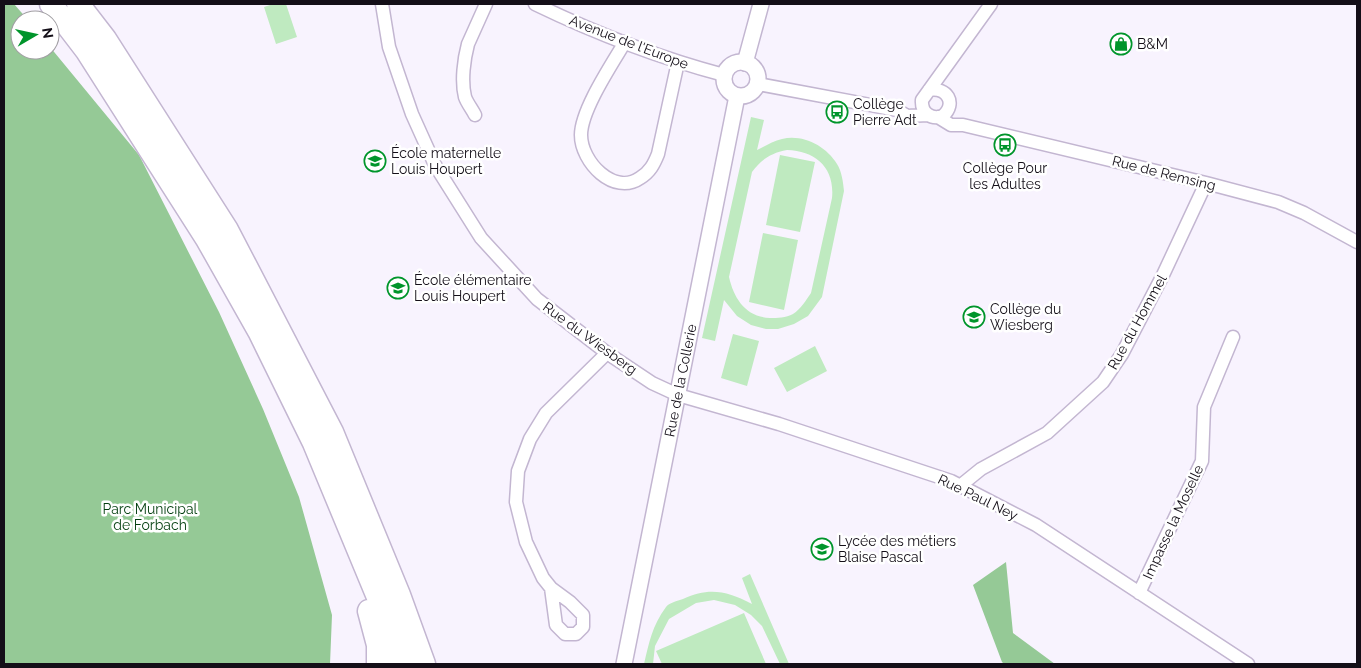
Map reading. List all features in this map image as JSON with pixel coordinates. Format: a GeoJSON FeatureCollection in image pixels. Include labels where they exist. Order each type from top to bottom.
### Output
{"type":"FeatureCollection","features":[{"type":"Feature","properties":{"kind":"highway"},"geometry":{"type":"LineString","coordinates":[[50,4],[87,51],[208,239],[259,331],[314,443],[385,614],[401,664]]}},
{"type":"Feature","properties":{"kind":"highway"},"geometry":{"type":"LineString","coordinates":[[78,4],[105,39],[232,239],[332,432],[381,549],[424,664]]}},
{"type":"Feature","properties":{"kind":"highway"},"geometry":{"type":"LineString","coordinates":[[314,443],[340,526],[364,588],[378,645],[378,664]]}},
{"type":"Feature","properties":{"kind":"street","name":"Rue du Wiesberg"},"geometry":{"type":"LineString","coordinates":[[382,4],[389,47],[412,114],[435,165],[481,238],[536,299],[606,353],[652,383],[678,394]]}},
{"type":"Feature","properties":{"kind":"street"},"geometry":{"type":"LineString","coordinates":[[475,115],[466,98],[464,88],[466,50],[486,4]]}},
{"type":"Feature","properties":{"kind":"street","name":"Avenue de l'Europe"},"geometry":{"type":"LineString","coordinates":[[535,4],[678,62],[724,75]]}},
{"type":"Feature","properties":{"kind":"street"},"geometry":{"type":"LineString","coordinates":[[745,63],[761,4]]}},
{"type":"Feature","properties":{"kind":"street"},"geometry":{"type":"LineString","coordinates":[[897,110],[926,95],[941,90],[949,99],[949,108],[943,116],[933,116],[922,108],[926,95],[991,4]]}},
{"type":"Feature","properties":{"kind":"street"},"geometry":{"type":"LineString","coordinates":[[625,42],[588,110],[581,134],[583,151],[591,166],[605,177],[623,184],[639,179],[652,168],[658,154],[678,62]]}},
{"type":"Feature","properties":{"kind":"street"},"geometry":{"type":"LineString","coordinates":[[738,62],[745,63],[752,66],[756,71],[758,84],[750,94],[745,96],[731,94],[726,88],[724,75],[732,65],[738,62]]}},
{"type":"Feature","properties":{"kind":"street","name":"Rue de Remsing"},"geometry":{"type":"LineString","coordinates":[[758,84],[897,110],[908,116],[933,116],[951,125],[963,125],[1206,183],[1278,202],[1304,212],[1357,242]]}},
{"type":"Feature","properties":{"kind":"street","name":"Rue de la Collerie"},"geometry":{"type":"LineString","coordinates":[[624,664],[737,96]]}},
{"type":"Feature","properties":{"kind":"street"},"geometry":{"type":"LineString","coordinates":[[949,108],[963,125]]}},
{"type":"Feature","properties":{"kind":"street","name":"Rue du Hommel"},"geometry":{"type":"LineString","coordinates":[[960,486],[981,469],[1047,433],[1103,382],[1122,354],[1167,266],[1206,183]]}},
{"type":"Feature","properties":{"kind":"street","name":"Impasse la Moselle"},"geometry":{"type":"LineString","coordinates":[[1140,593],[1202,461],[1204,407],[1233,337]]}},
{"type":"Feature","properties":{"kind":"street"},"geometry":{"type":"LineString","coordinates":[[551,588],[543,578],[526,542],[516,502],[518,471],[530,439],[546,413],[606,353]]}},
{"type":"Feature","properties":{"kind":"street","name":"Rue Paul Ney"},"geometry":{"type":"LineString","coordinates":[[678,394],[778,424],[951,481],[1036,525],[1248,664]]}},
{"type":"Feature","properties":{"kind":"green space","name":"Parc Municipal de Forbach"},"geometry":{"type":"Polygon","coordinates":[[[4,4],[14,4],[19,10],[10,10],[10,60],[60,59],[139,155],[219,312],[263,409],[299,497],[332,615],[330,664],[4,664],[4,4]]]}},
{"type":"Feature","properties":{"kind":"green space"},"geometry":{"type":"Polygon","coordinates":[[[273,4],[286,4],[297,37],[276,44],[264,7],[273,4]]]}},
{"type":"Feature","properties":{"kind":"green space"},"geometry":{"type":"Polygon","coordinates":[[[751,117],[764,120],[757,150],[782,139],[798,138],[813,143],[827,152],[840,170],[844,191],[822,297],[808,316],[794,324],[778,329],[766,329],[751,325],[737,316],[724,300],[715,341],[702,338],[751,117]],[[787,150],[776,153],[763,160],[752,172],[729,277],[734,293],[742,305],[754,314],[762,317],[779,318],[790,315],[801,307],[811,293],[832,198],[830,178],[822,163],[807,154],[787,150]]]}},
{"type":"Feature","properties":{"kind":"green space"},"geometry":{"type":"Polygon","coordinates":[[[780,155],[815,162],[800,232],[766,225],[780,155]]]}},
{"type":"Feature","properties":{"kind":"green space"},"geometry":{"type":"Polygon","coordinates":[[[763,233],[798,240],[784,310],[749,302],[763,233]]]}},
{"type":"Feature","properties":{"kind":"green space"},"geometry":{"type":"Polygon","coordinates":[[[733,334],[759,341],[747,386],[721,378],[733,334]]]}},
{"type":"Feature","properties":{"kind":"green space"},"geometry":{"type":"Polygon","coordinates":[[[815,346],[827,371],[787,392],[774,368],[815,346]]]}},
{"type":"Feature","properties":{"kind":"green space"},"geometry":{"type":"Polygon","coordinates":[[[1006,562],[1013,633],[1055,664],[1004,664],[1002,662],[973,585],[1006,562]]]}},
{"type":"Feature","properties":{"kind":"green space"},"geometry":{"type":"Polygon","coordinates":[[[750,574],[789,664],[780,664],[762,626],[751,615],[735,605],[714,600],[696,603],[669,619],[655,646],[653,664],[644,664],[654,628],[667,606],[692,595],[710,592],[734,596],[752,604],[742,578],[750,574]]]}},
{"type":"Feature","properties":{"kind":"green space"},"geometry":{"type":"Polygon","coordinates":[[[744,613],[766,664],[662,664],[656,651],[744,613]]]}},
{"type":"Feature","properties":{"kind":"place","name":"B&M"},"geometry":{"type":"Point","coordinates":[1121,44]}},
{"type":"Feature","properties":{"kind":"place","name":"Collège Pierre Adt"},"geometry":{"type":"Point","coordinates":[837,112]}},
{"type":"Feature","properties":{"kind":"place","name":"Collège Pour les Adultes"},"geometry":{"type":"Point","coordinates":[1005,145]}},
{"type":"Feature","properties":{"kind":"place","name":"École maternelle Louis Houpert"},"geometry":{"type":"Point","coordinates":[375,161]}},
{"type":"Feature","properties":{"kind":"place","name":"École élémentaire Louis Houpert"},"geometry":{"type":"Point","coordinates":[398,288]}},
{"type":"Feature","properties":{"kind":"place","name":"Collège du Wiesberg"},"geometry":{"type":"Point","coordinates":[974,317]}},
{"type":"Feature","properties":{"kind":"place","name":"Lycée des métiers Blaise Pascal"},"geometry":{"type":"Point","coordinates":[822,549]}}]}
